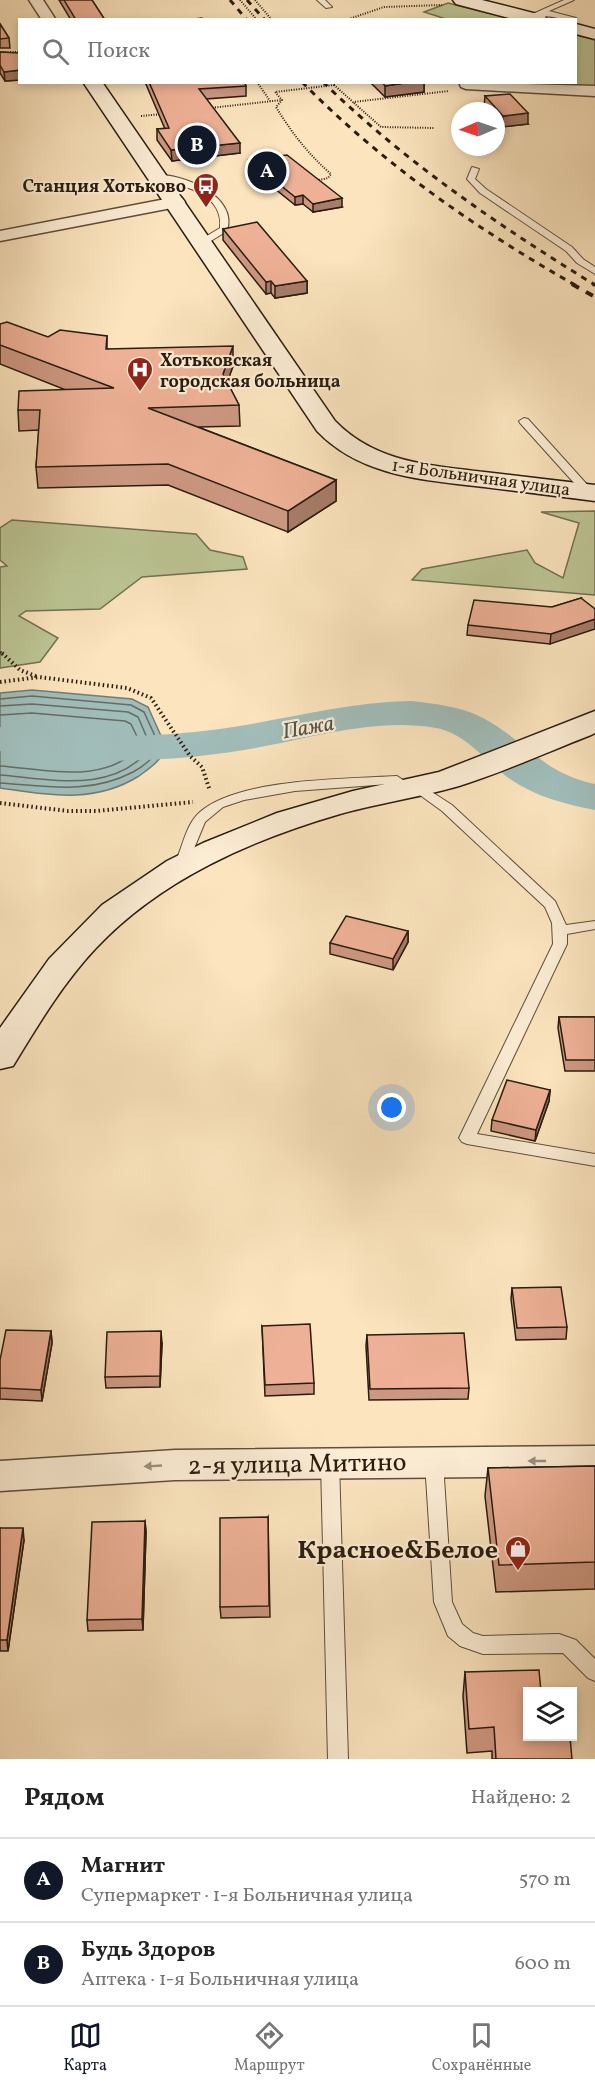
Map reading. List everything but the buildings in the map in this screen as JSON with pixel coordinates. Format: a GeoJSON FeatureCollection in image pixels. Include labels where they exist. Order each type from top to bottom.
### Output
{"type":"FeatureCollection","features":[{"type":"Feature","properties":{"kind":"main road"},"geometry":{"type":"LineString","coordinates":[[464,0],[537,16]]}},
{"type":"Feature","properties":{"kind":"main road"},"geometry":{"type":"LineString","coordinates":[[577,23],[595,34]]}},
{"type":"Feature","properties":{"kind":"main road","name":"1-я Больничная улица"},"geometry":{"type":"LineString","coordinates":[[93,84],[176,202],[326,426],[352,451],[415,471],[592,493]]}},
{"type":"Feature","properties":{"kind":"main road"},"geometry":{"type":"LineString","coordinates":[[0,1057],[53,977],[85,939],[132,898],[178,869],[226,846],[290,820],[365,798],[584,719]]}},
{"type":"Feature","properties":{"kind":"street"},"geometry":{"type":"LineString","coordinates":[[36,0],[49,18]]}},
{"type":"Feature","properties":{"kind":"street"},"geometry":{"type":"LineString","coordinates":[[460,88],[595,91]]}},
{"type":"Feature","properties":{"kind":"street"},"geometry":{"type":"LineString","coordinates":[[0,236],[176,202]]}},
{"type":"Feature","properties":{"kind":"street","name":"2-я улица Митино"},"geometry":{"type":"LineString","coordinates":[[0,1476],[176,1465],[595,1461]]}},
{"type":"Feature","properties":{"kind":"lane"},"geometry":{"type":"LineString","coordinates":[[321,0],[328,7]]}},
{"type":"Feature","properties":{"kind":"lane"},"geometry":{"type":"LineString","coordinates":[[537,16],[570,0]]}},
{"type":"Feature","properties":{"kind":"lane"},"geometry":{"type":"LineString","coordinates":[[475,169],[471,179],[483,191],[569,249],[580,261],[595,271]]}},
{"type":"Feature","properties":{"kind":"lane"},"geometry":{"type":"LineString","coordinates":[[158,177],[193,187],[221,205],[226,214],[224,229],[203,242]]}},
{"type":"Feature","properties":{"kind":"lane"},"geometry":{"type":"LineString","coordinates":[[524,421],[592,493]]}},
{"type":"Feature","properties":{"kind":"lane"},"geometry":{"type":"LineString","coordinates":[[178,869],[191,843],[194,828],[216,805],[237,797],[282,789],[416,780],[550,904],[559,918],[561,930],[560,944],[467,1138],[595,1160]]}},
{"type":"Feature","properties":{"kind":"lane"},"geometry":{"type":"LineString","coordinates":[[561,930],[595,925]]}},
{"type":"Feature","properties":{"kind":"lane"},"geometry":{"type":"LineString","coordinates":[[434,1462],[443,1602],[455,1630],[467,1640],[483,1645],[559,1643],[569,1646],[595,1672]]}},
{"type":"Feature","properties":{"kind":"lane"},"geometry":{"type":"LineString","coordinates":[[330,1463],[338,1759]]}},
{"type":"Feature","properties":{"kind":"path"},"geometry":{"type":"LineString","coordinates":[[240,0],[255,18]]}},
{"type":"Feature","properties":{"kind":"path"},"geometry":{"type":"LineString","coordinates":[[255,0],[270,18]]}},
{"type":"Feature","properties":{"kind":"path"},"geometry":{"type":"LineString","coordinates":[[352,18],[384,7],[437,3]]}},
{"type":"Feature","properties":{"kind":"path"},"geometry":{"type":"LineString","coordinates":[[0,52],[18,52]]}},
{"type":"Feature","properties":{"kind":"path"},"geometry":{"type":"LineString","coordinates":[[258,84],[270,101]]}},
{"type":"Feature","properties":{"kind":"path"},"geometry":{"type":"LineString","coordinates":[[282,100],[275,92],[333,84],[381,127],[434,128]]}},
{"type":"Feature","properties":{"kind":"path"},"geometry":{"type":"LineString","coordinates":[[424,88],[430,93]]}},
{"type":"Feature","properties":{"kind":"path"},"geometry":{"type":"LineString","coordinates":[[353,102],[460,88]]}},
{"type":"Feature","properties":{"kind":"path"},"geometry":{"type":"LineString","coordinates":[[201,110],[282,100]]}},
{"type":"Feature","properties":{"kind":"path"},"geometry":{"type":"LineString","coordinates":[[282,100],[276,107],[283,119],[307,152],[331,174],[328,178],[310,182]]}},
{"type":"Feature","properties":{"kind":"path"},"geometry":{"type":"LineString","coordinates":[[131,117],[166,113]]}},
{"type":"Feature","properties":{"kind":"path"},"geometry":{"type":"LineString","coordinates":[[0,652],[20,669],[39,677]]}},
{"type":"Feature","properties":{"kind":"path"},"geometry":{"type":"LineString","coordinates":[[0,682],[39,677],[127,688],[151,698],[179,736],[190,756],[202,767],[216,805],[188,802],[87,811],[0,802]]}},
{"type":"Feature","properties":{"kind":"green space"},"geometry":{"type":"Polygon","coordinates":[[[448,3],[508,18],[443,18],[424,12],[448,3]]]}},
{"type":"Feature","properties":{"kind":"green space"},"geometry":{"type":"Polygon","coordinates":[[[577,35],[595,40],[595,89],[509,84],[577,84],[577,35]]]}},
{"type":"Feature","properties":{"kind":"green space"},"geometry":{"type":"Polygon","coordinates":[[[595,511],[595,595],[412,580],[422,569],[527,550],[535,563],[563,578],[579,523],[541,512],[595,511]]]}},
{"type":"Feature","properties":{"kind":"green space"},"geometry":{"type":"Polygon","coordinates":[[[12,520],[196,534],[210,550],[243,557],[247,569],[142,577],[100,609],[26,611],[19,616],[58,638],[40,662],[0,668],[0,567],[7,566],[0,560],[0,528],[12,520]]]}},
{"type":"Feature","properties":{"kind":"water"},"geometry":{"type":"Polygon","coordinates":[[[32,690],[132,699],[148,707],[166,747],[164,752],[139,776],[105,791],[54,795],[0,788],[0,693],[32,690]]]}},
{"type":"Feature","properties":{"kind":"waterway","name":"Пажа"},"geometry":{"type":"LineString","coordinates":[[0,739],[55,747],[110,749],[166,747],[247,737],[356,717],[384,714],[437,716],[454,720],[480,733],[525,771],[546,782],[595,797]]}},
{"type":"Feature","properties":{"kind":"railway"},"geometry":{"type":"LineString","coordinates":[[230,0],[245,18]]}},
{"type":"Feature","properties":{"kind":"railway"},"geometry":{"type":"LineString","coordinates":[[247,0],[263,18]]}},
{"type":"Feature","properties":{"kind":"railway"},"geometry":{"type":"LineString","coordinates":[[304,84],[365,140],[431,193],[502,241],[575,285]]}},
{"type":"Feature","properties":{"kind":"railway"},"geometry":{"type":"LineString","coordinates":[[325,84],[386,139],[453,191],[595,285],[593,284]]}},
{"type":"Feature","properties":{"kind":"railway"},"geometry":{"type":"LineString","coordinates":[[572,284],[595,297]]}},
{"type":"Feature","properties":{"kind":"place","name":"Будь Здоров"},"geometry":{"type":"Point","coordinates":[197,145]}},
{"type":"Feature","properties":{"kind":"place","name":"Магнит"},"geometry":{"type":"Point","coordinates":[267,171]}},
{"type":"Feature","properties":{"kind":"place","name":"Станция Хотьково"},"geometry":{"type":"Point","coordinates":[206,209]}},
{"type":"Feature","properties":{"kind":"place","name":"Хотьковская городская больница"},"geometry":{"type":"Point","coordinates":[140,393]}},
{"type":"Feature","properties":{"kind":"place","name":"Красное&Белое"},"geometry":{"type":"Point","coordinates":[518,1572]}}]}
